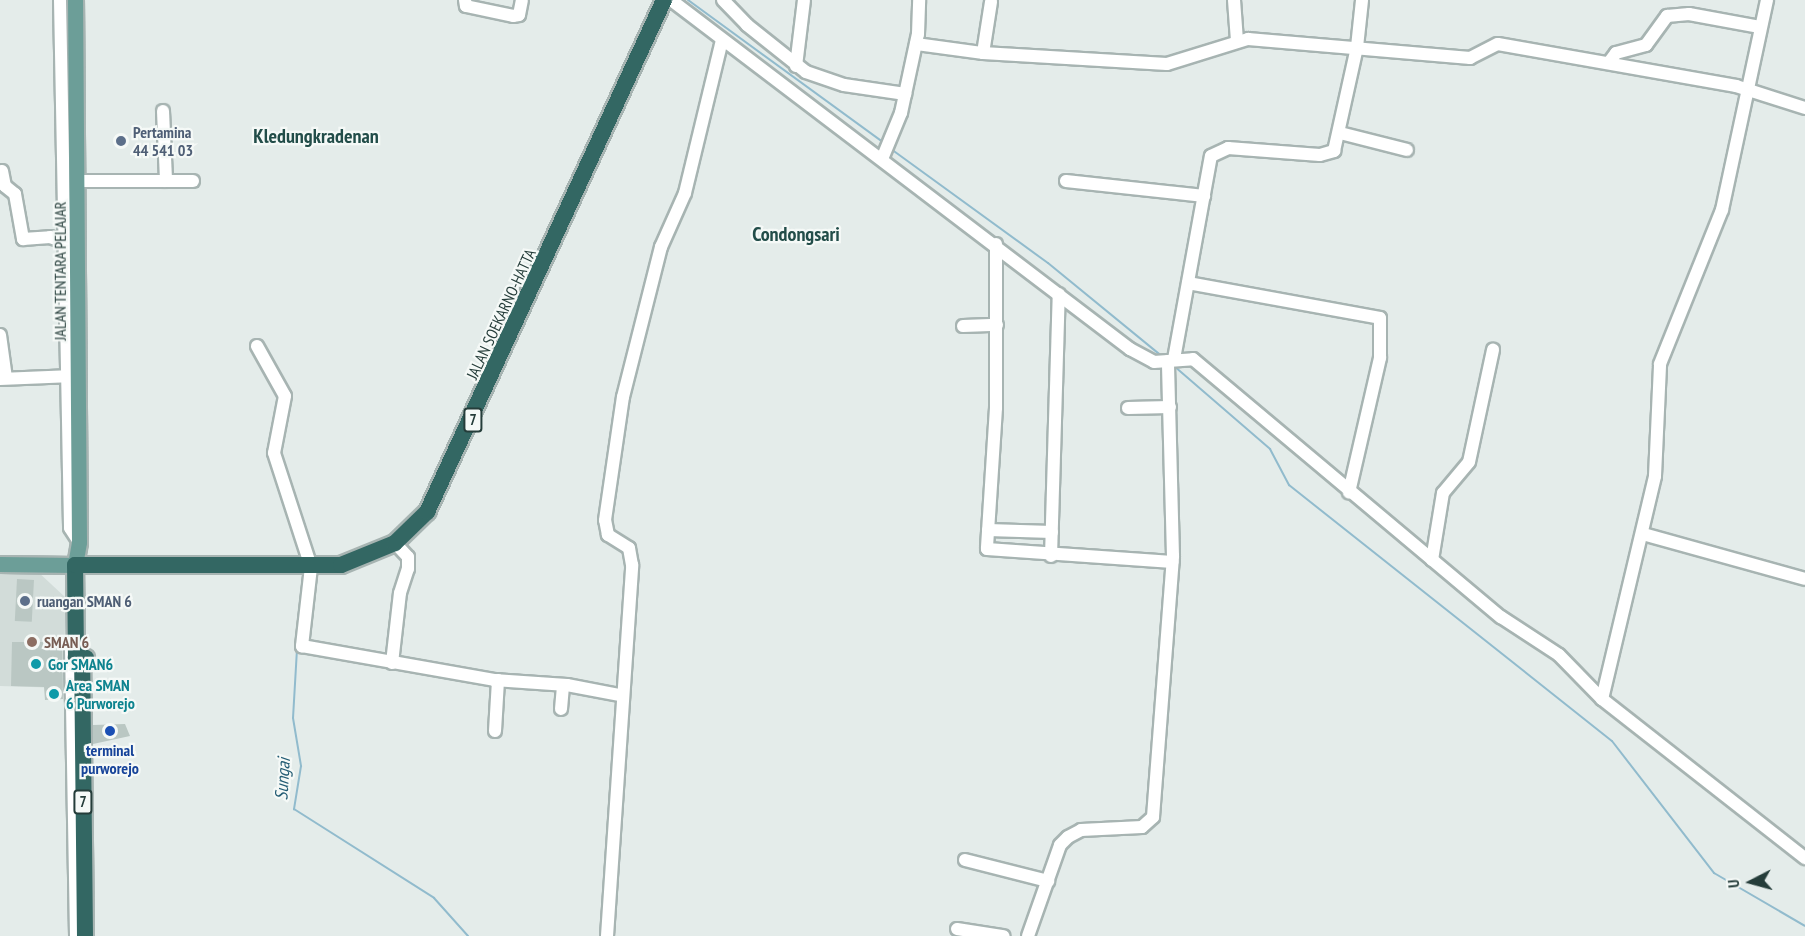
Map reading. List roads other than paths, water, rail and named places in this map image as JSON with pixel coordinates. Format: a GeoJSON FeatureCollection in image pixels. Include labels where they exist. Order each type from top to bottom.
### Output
{"type":"FeatureCollection","features":[{"type":"Feature","properties":{"kind":"highway","name":"JALAN SOEKARNO-HATTA"},"geometry":{"type":"LineString","coordinates":[[80,565],[311,567],[357,562],[395,543],[427,512],[442,488],[664,0]]}},
{"type":"Feature","properties":{"kind":"highway","name":"7"},"geometry":{"type":"LineString","coordinates":[[80,565],[76,613],[76,657],[82,668]]}},
{"type":"Feature","properties":{"kind":"highway","name":"7"},"geometry":{"type":"LineString","coordinates":[[80,565],[86,657],[82,668],[85,936]]}},
{"type":"Feature","properties":{"kind":"main road","name":"JALAN TENTARA PELAJAR"},"geometry":{"type":"LineString","coordinates":[[75,0],[79,181],[72,245],[72,376],[80,565]]}},
{"type":"Feature","properties":{"kind":"main road"},"geometry":{"type":"LineString","coordinates":[[0,564],[80,565]]}},
{"type":"Feature","properties":{"kind":"street"},"geometry":{"type":"LineString","coordinates":[[2,171],[5,186],[15,194],[23,239],[72,245],[60,0]]}},
{"type":"Feature","properties":{"kind":"street"},"geometry":{"type":"LineString","coordinates":[[465,0],[466,6],[513,16],[519,15],[522,0]]}},
{"type":"Feature","properties":{"kind":"street"},"geometry":{"type":"LineString","coordinates":[[671,0],[996,244],[1130,349],[1154,362],[1193,359],[1432,561],[1501,617],[1559,655],[1602,699],[1805,858]]}},
{"type":"Feature","properties":{"kind":"street"},"geometry":{"type":"LineString","coordinates":[[723,0],[796,66],[825,80],[905,94]]}},
{"type":"Feature","properties":{"kind":"street"},"geometry":{"type":"LineString","coordinates":[[796,66],[804,0]]}},
{"type":"Feature","properties":{"kind":"street"},"geometry":{"type":"LineString","coordinates":[[882,159],[905,94],[916,44],[919,0]]}},
{"type":"Feature","properties":{"kind":"street"},"geometry":{"type":"LineString","coordinates":[[1234,0],[1237,41]]}},
{"type":"Feature","properties":{"kind":"street"},"geometry":{"type":"LineString","coordinates":[[1028,936],[1060,845],[1072,833],[1142,827],[1153,817],[1173,562],[1171,360],[1215,151],[1250,148],[1320,155],[1334,152],[1357,47],[1362,0]]}},
{"type":"Feature","properties":{"kind":"street"},"geometry":{"type":"LineString","coordinates":[[1602,699],[1655,476],[1658,373],[1682,302],[1722,210],[1745,88],[1767,0]]}},
{"type":"Feature","properties":{"kind":"street"},"geometry":{"type":"LineString","coordinates":[[983,53],[992,2]]}},
{"type":"Feature","properties":{"kind":"street"},"geometry":{"type":"LineString","coordinates":[[1611,61],[1616,53],[1646,45],[1667,16],[1689,14],[1760,27]]}},
{"type":"Feature","properties":{"kind":"street"},"geometry":{"type":"LineString","coordinates":[[607,936],[620,695],[632,554],[608,535],[605,520],[623,397],[661,247],[685,193],[722,40]]}},
{"type":"Feature","properties":{"kind":"street"},"geometry":{"type":"LineString","coordinates":[[916,44],[983,53],[1167,64],[1188,62],[1237,41],[1357,47],[1470,58],[1498,44],[1611,61],[1745,88],[1805,108]]}},
{"type":"Feature","properties":{"kind":"street"},"geometry":{"type":"LineString","coordinates":[[163,111],[166,181]]}},
{"type":"Feature","properties":{"kind":"street"},"geometry":{"type":"LineString","coordinates":[[1340,133],[1407,150]]}},
{"type":"Feature","properties":{"kind":"street"},"geometry":{"type":"LineString","coordinates":[[79,181],[193,181]]}},
{"type":"Feature","properties":{"kind":"street"},"geometry":{"type":"LineString","coordinates":[[1066,181],[1204,196]]}},
{"type":"Feature","properties":{"kind":"street"},"geometry":{"type":"LineString","coordinates":[[996,244],[997,325],[987,530],[988,551],[1173,562]]}},
{"type":"Feature","properties":{"kind":"street"},"geometry":{"type":"LineString","coordinates":[[1188,283],[1380,318],[1380,358],[1349,492]]}},
{"type":"Feature","properties":{"kind":"street"},"geometry":{"type":"LineString","coordinates":[[1051,556],[1059,294]]}},
{"type":"Feature","properties":{"kind":"street"},"geometry":{"type":"LineString","coordinates":[[963,326],[997,325]]}},
{"type":"Feature","properties":{"kind":"street"},"geometry":{"type":"LineString","coordinates":[[0,335],[3,379],[72,376]]}},
{"type":"Feature","properties":{"kind":"street"},"geometry":{"type":"LineString","coordinates":[[257,346],[285,396],[275,461],[311,567],[302,646],[498,680],[563,685],[620,695]]}},
{"type":"Feature","properties":{"kind":"street"},"geometry":{"type":"LineString","coordinates":[[1432,561],[1443,493],[1469,462],[1492,350]]}},
{"type":"Feature","properties":{"kind":"street"},"geometry":{"type":"LineString","coordinates":[[1128,408],[1170,407]]}},
{"type":"Feature","properties":{"kind":"street"},"geometry":{"type":"LineString","coordinates":[[987,530],[1052,532]]}},
{"type":"Feature","properties":{"kind":"street"},"geometry":{"type":"LineString","coordinates":[[1643,534],[1805,579]]}},
{"type":"Feature","properties":{"kind":"street"},"geometry":{"type":"LineString","coordinates":[[392,663],[400,593],[408,569],[408,557],[395,543]]}},
{"type":"Feature","properties":{"kind":"street"},"geometry":{"type":"LineString","coordinates":[[76,613],[70,621],[76,936]]}},
{"type":"Feature","properties":{"kind":"street"},"geometry":{"type":"LineString","coordinates":[[495,731],[498,680]]}},
{"type":"Feature","properties":{"kind":"street"},"geometry":{"type":"LineString","coordinates":[[561,709],[563,685]]}},
{"type":"Feature","properties":{"kind":"street"},"geometry":{"type":"LineString","coordinates":[[965,860],[1048,881]]}},
{"type":"Feature","properties":{"kind":"street"},"geometry":{"type":"LineString","coordinates":[[957,929],[978,934],[1004,936]]}},
{"type":"Feature","properties":{"kind":"waterway"},"geometry":{"type":"LineString","coordinates":[[688,0],[884,143]]}},
{"type":"Feature","properties":{"kind":"waterway"},"geometry":{"type":"LineString","coordinates":[[891,149],[1048,263],[1163,357]]}},
{"type":"Feature","properties":{"kind":"waterway"},"geometry":{"type":"LineString","coordinates":[[1174,366],[1270,449],[1289,485],[1612,741],[1714,873],[1805,926]]}},
{"type":"Feature","properties":{"kind":"waterway","name":"Sungai"},"geometry":{"type":"LineString","coordinates":[[301,604],[304,571]]}},
{"type":"Feature","properties":{"kind":"waterway","name":"Sungai"},"geometry":{"type":"LineString","coordinates":[[297,649],[293,718],[301,766],[294,809],[434,898],[468,936]]}},
{"type":"Feature","properties":{"kind":"place","name":"Pertamina 44 541 03"},"geometry":{"type":"Point","coordinates":[121,141]}},
{"type":"Feature","properties":{"kind":"place","name":"ruangan SMAN 6"},"geometry":{"type":"Point","coordinates":[25,601]}},
{"type":"Feature","properties":{"kind":"place","name":"SMAN 6"},"geometry":{"type":"Point","coordinates":[32,642]}},
{"type":"Feature","properties":{"kind":"place","name":"Gor SMAN6"},"geometry":{"type":"Point","coordinates":[36,664]}},
{"type":"Feature","properties":{"kind":"place","name":"Area SMAN 6 Purworejo"},"geometry":{"type":"Point","coordinates":[54,694]}},
{"type":"Feature","properties":{"kind":"place","name":"terminal purworejo"},"geometry":{"type":"Point","coordinates":[110,731]}},
{"type":"Feature","properties":{"kind":"district","name":"Kledungkradenan"},"geometry":{"type":"Point","coordinates":[316,136]}},
{"type":"Feature","properties":{"kind":"district","name":"Condongsari"},"geometry":{"type":"Point","coordinates":[796,234]}}]}
